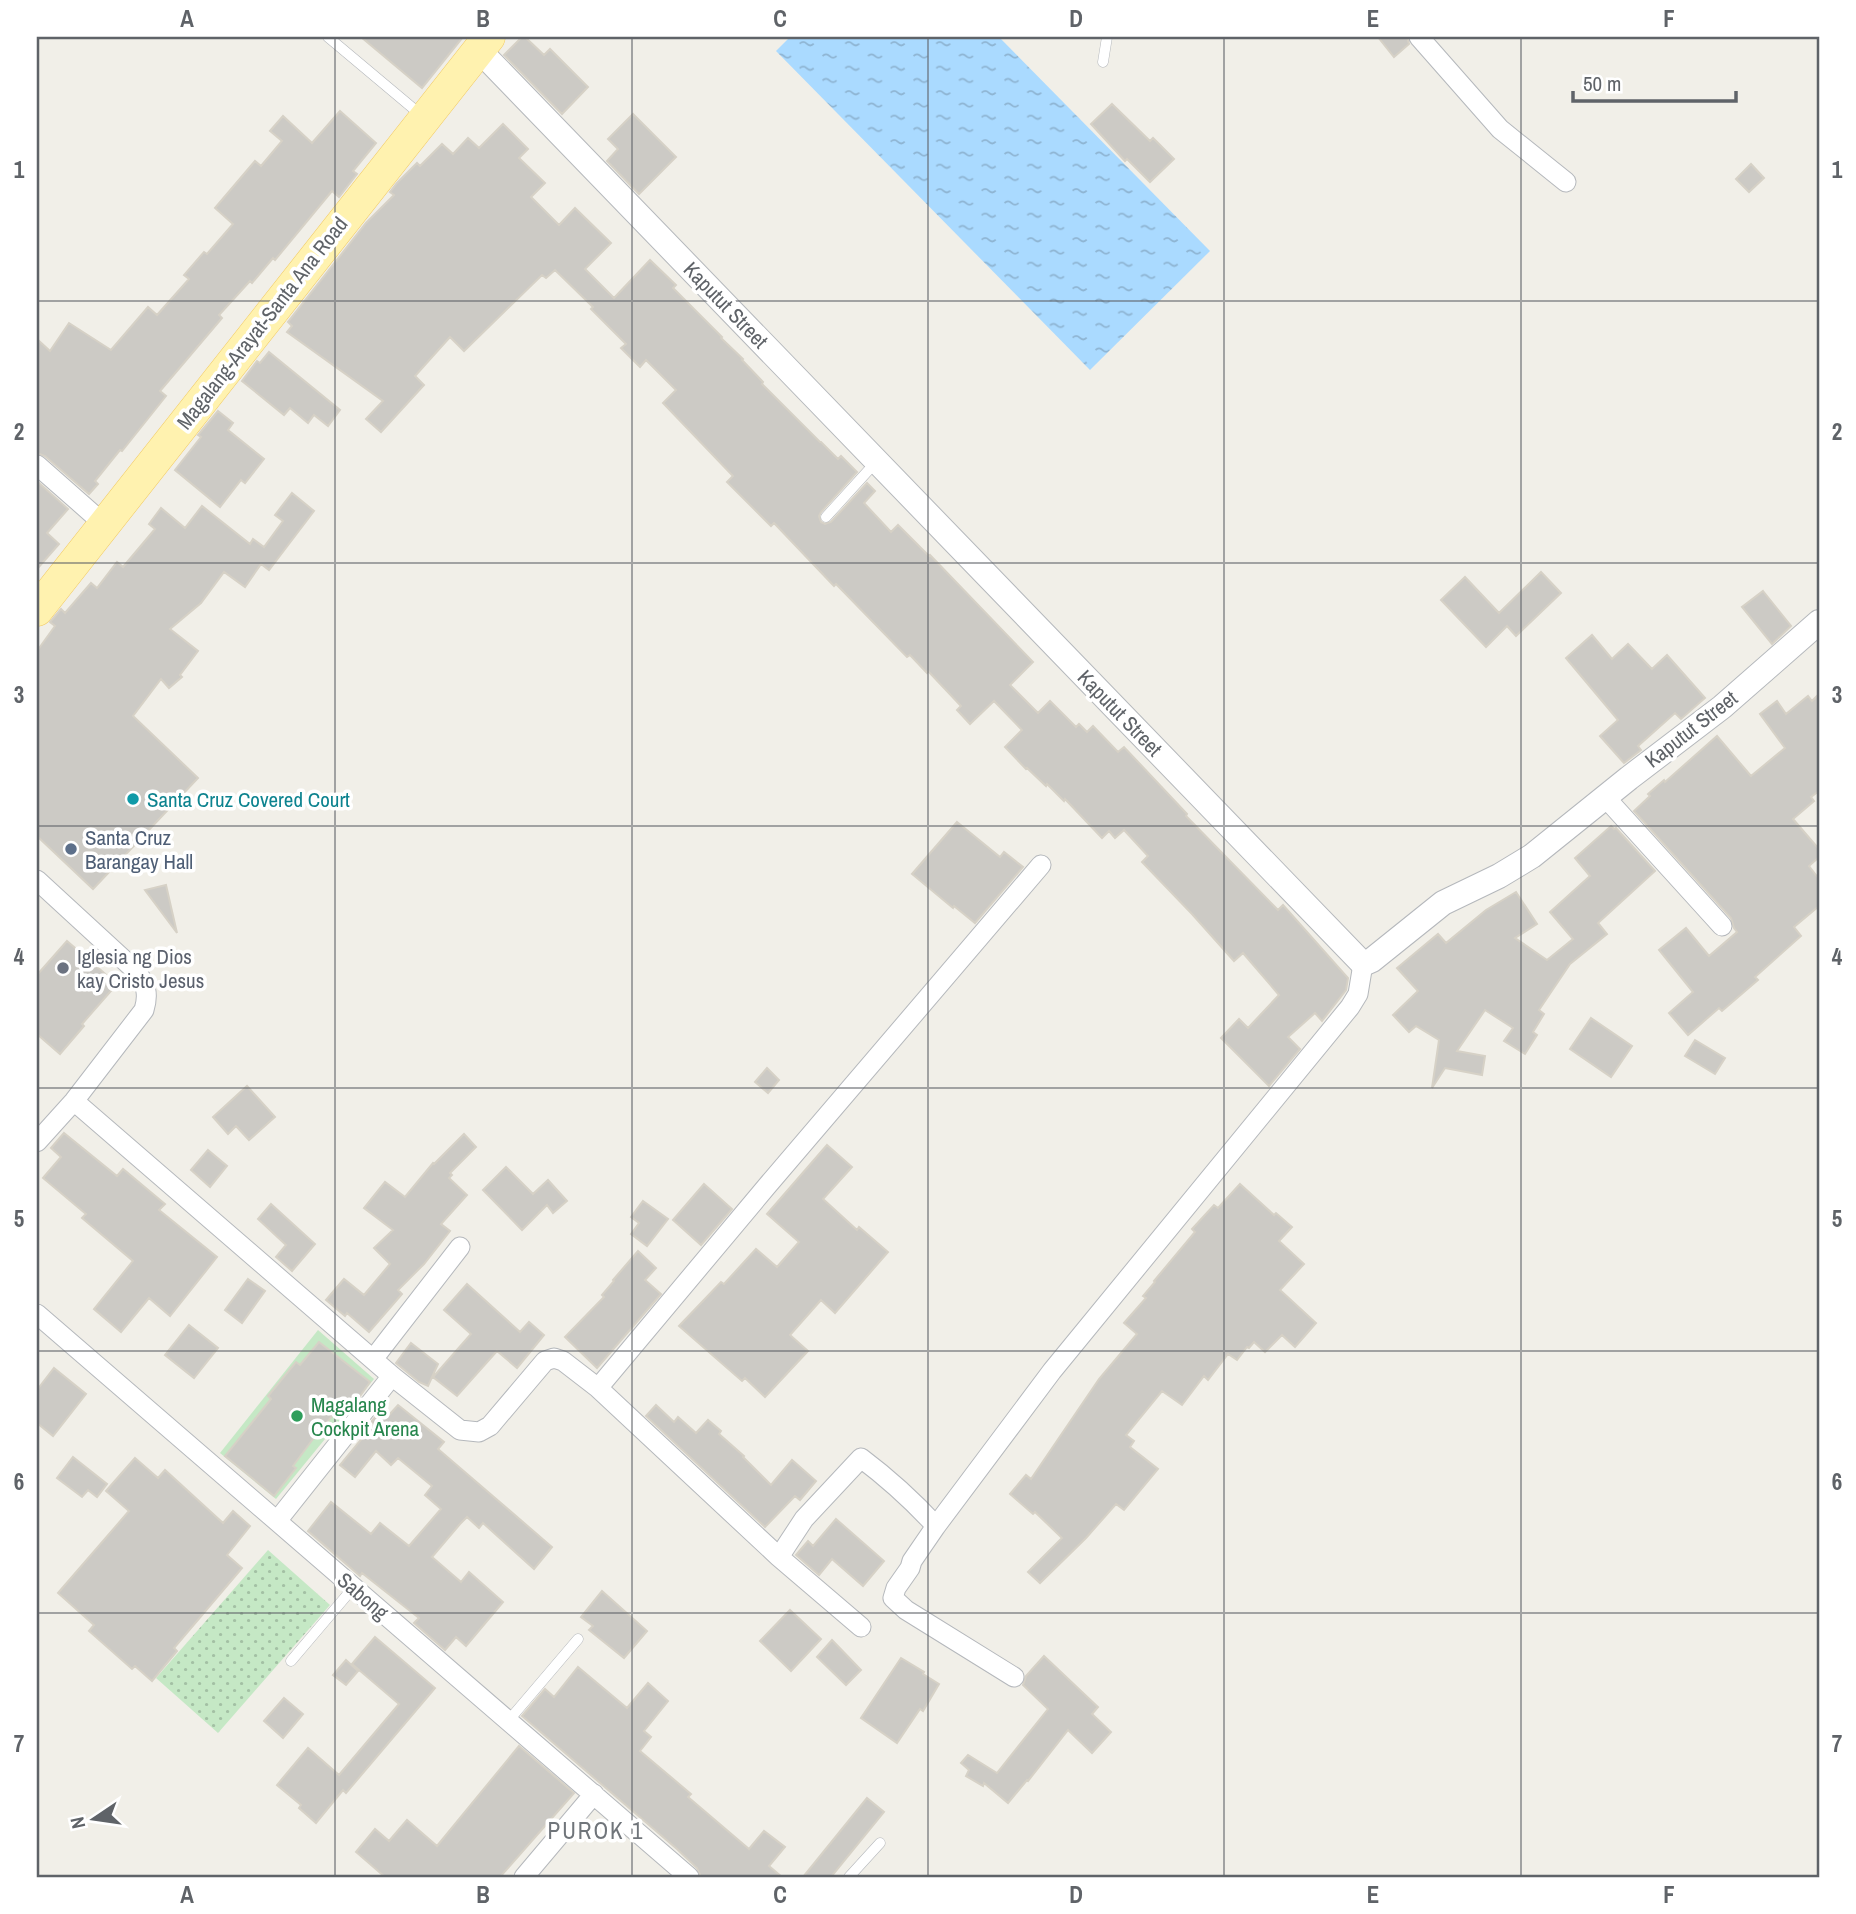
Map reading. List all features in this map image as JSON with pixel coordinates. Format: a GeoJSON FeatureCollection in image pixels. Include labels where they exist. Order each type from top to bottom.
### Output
{"type":"FeatureCollection","features":[{"type":"Feature","properties":{"kind":"main road","name":"Magalang-Arayat-Santa Ana Road"},"geometry":{"type":"LineString","coordinates":[[37,610],[483,43]]}},
{"type":"Feature","properties":{"kind":"street"},"geometry":{"type":"LineString","coordinates":[[1419,37],[1500,129],[1566,182]]}},
{"type":"Feature","properties":{"kind":"street","name":"Kaputut Street"},"geometry":{"type":"LineString","coordinates":[[483,43],[877,462],[1363,964],[1372,960],[1443,903],[1499,876],[1532,856],[1722,707],[1818,625]]}},
{"type":"Feature","properties":{"kind":"street"},"geometry":{"type":"LineString","coordinates":[[37,465],[104,524]]}},
{"type":"Feature","properties":{"kind":"street"},"geometry":{"type":"LineString","coordinates":[[1605,797],[1722,926]]}},
{"type":"Feature","properties":{"kind":"street"},"geometry":{"type":"LineString","coordinates":[[598,1388],[1041,865]]}},
{"type":"Feature","properties":{"kind":"street"},"geometry":{"type":"LineString","coordinates":[[37,880],[136,971],[145,984],[147,999],[144,1010],[74,1101],[37,1142]]}},
{"type":"Feature","properties":{"kind":"street"},"geometry":{"type":"LineString","coordinates":[[1014,1677],[906,1610],[893,1598],[896,1588],[936,1526],[1052,1371],[1350,1007],[1358,994],[1363,964]]}},
{"type":"Feature","properties":{"kind":"street"},"geometry":{"type":"LineString","coordinates":[[74,1101],[392,1376],[460,1430],[479,1432],[490,1426],[545,1361],[563,1361],[598,1388],[779,1557],[861,1627]]}},
{"type":"Feature","properties":{"kind":"street"},"geometry":{"type":"LineString","coordinates":[[374,1358],[460,1247]]}},
{"type":"Feature","properties":{"kind":"street","name":"Sabong"},"geometry":{"type":"LineString","coordinates":[[37,1314],[689,1877]]}},
{"type":"Feature","properties":{"kind":"street"},"geometry":{"type":"LineString","coordinates":[[277,1521],[392,1376]]}},
{"type":"Feature","properties":{"kind":"street"},"geometry":{"type":"LineString","coordinates":[[779,1557],[804,1519],[861,1458],[890,1480],[936,1526]]}},
{"type":"Feature","properties":{"kind":"street"},"geometry":{"type":"LineString","coordinates":[[524,1877],[594,1794]]}},
{"type":"Feature","properties":{"kind":"lane"},"geometry":{"type":"LineString","coordinates":[[328,37],[424,118]]}},
{"type":"Feature","properties":{"kind":"lane"},"geometry":{"type":"LineString","coordinates":[[1103,62],[1107,37]]}},
{"type":"Feature","properties":{"kind":"lane"},"geometry":{"type":"LineString","coordinates":[[826,517],[877,462]]}},
{"type":"Feature","properties":{"kind":"lane"},"geometry":{"type":"LineString","coordinates":[[291,1661],[353,1588]]}},
{"type":"Feature","properties":{"kind":"lane"},"geometry":{"type":"LineString","coordinates":[[509,1720],[579,1639]]}},
{"type":"Feature","properties":{"kind":"lane"},"geometry":{"type":"LineString","coordinates":[[849,1877],[880,1843]]}},
{"type":"Feature","properties":{"kind":"green space","name":"Magalang Cockpit Arena"},"geometry":{"type":"Polygon","coordinates":[[[318,1330],[374,1379],[276,1499],[220,1453],[318,1330]]]}},
{"type":"Feature","properties":{"kind":"green space"},"geometry":{"type":"Polygon","coordinates":[[[268,1550],[330,1605],[218,1733],[156,1678],[268,1550]]]}},
{"type":"Feature","properties":{"kind":"water"},"geometry":{"type":"Polygon","coordinates":[[[790,37],[999,37],[1210,251],[1090,370],[776,51],[790,37]]]}},
{"type":"Feature","properties":{"kind":"building"},"geometry":{"type":"Polygon","coordinates":[[[361,37],[463,37],[422,88],[361,37]]]}},
{"type":"Feature","properties":{"kind":"building"},"geometry":{"type":"Polygon","coordinates":[[[522,37],[544,55],[550,49],[588,87],[562,114],[504,55],[522,37]]]}},
{"type":"Feature","properties":{"kind":"building"},"geometry":{"type":"Polygon","coordinates":[[[1378,37],[1407,37],[1409,44],[1394,57],[1378,37]]]}},
{"type":"Feature","properties":{"kind":"building"},"geometry":{"type":"Polygon","coordinates":[[[1112,104],[1150,141],[1153,138],[1174,159],[1150,182],[1127,159],[1125,161],[1091,124],[1112,104]]]}},
{"type":"Feature","properties":{"kind":"building"},"geometry":{"type":"Polygon","coordinates":[[[340,111],[376,143],[353,171],[357,174],[339,197],[332,191],[275,260],[273,258],[219,315],[222,318],[160,391],[166,396],[95,481],[98,484],[89,494],[45,456],[37,453],[37,339],[50,351],[69,323],[111,350],[148,307],[157,315],[189,279],[184,275],[233,224],[215,208],[255,161],[261,166],[282,141],[270,131],[283,116],[312,143],[340,111]]]}},
{"type":"Feature","properties":{"kind":"building"},"geometry":{"type":"Polygon","coordinates":[[[633,114],[676,157],[639,194],[607,161],[618,149],[608,139],[633,114]]]}},
{"type":"Feature","properties":{"kind":"building"},"geometry":{"type":"Polygon","coordinates":[[[503,124],[528,149],[519,158],[545,183],[531,197],[559,225],[575,208],[611,243],[585,269],[614,298],[650,260],[676,285],[673,288],[743,359],[762,384],[838,459],[841,456],[857,472],[821,512],[821,522],[831,522],[867,483],[875,491],[864,503],[891,532],[898,525],[930,555],[1033,662],[1010,685],[1038,713],[1050,701],[1076,727],[1079,724],[1087,732],[1093,726],[1118,752],[1124,747],[1186,816],[1278,910],[1283,905],[1348,978],[1346,990],[1322,1021],[1315,1013],[1288,1037],[1300,1049],[1269,1086],[1221,1038],[1239,1019],[1248,1028],[1279,995],[1243,953],[1234,961],[1142,862],[1148,856],[1124,830],[1115,838],[1109,831],[1102,838],[1065,799],[1064,801],[1026,769],[1005,747],[1022,730],[994,701],[970,724],[957,710],[961,706],[928,671],[927,673],[910,655],[907,657],[774,523],[771,526],[727,482],[733,476],[663,403],[676,390],[646,360],[640,367],[621,348],[626,344],[555,270],[546,278],[542,275],[464,351],[450,337],[415,376],[424,385],[381,432],[366,419],[383,401],[287,332],[292,326],[288,322],[366,223],[394,195],[390,192],[397,183],[417,163],[420,166],[442,144],[453,154],[468,138],[479,148],[503,124]]]}},
{"type":"Feature","properties":{"kind":"building"},"geometry":{"type":"Polygon","coordinates":[[[1751,164],[1764,178],[1749,192],[1736,179],[1751,164]]]}},
{"type":"Feature","properties":{"kind":"building"},"geometry":{"type":"Polygon","coordinates":[[[269,352],[340,410],[328,426],[314,415],[308,423],[290,408],[284,415],[242,381],[257,361],[260,363],[269,352]]]}},
{"type":"Feature","properties":{"kind":"building"},"geometry":{"type":"Polygon","coordinates":[[[218,411],[233,423],[228,430],[264,459],[245,483],[241,480],[220,507],[175,470],[218,411]]]}},
{"type":"Feature","properties":{"kind":"building"},"geometry":{"type":"Polygon","coordinates":[[[39,483],[68,509],[47,533],[59,544],[37,569],[37,485],[39,483]]]}},
{"type":"Feature","properties":{"kind":"building"},"geometry":{"type":"Polygon","coordinates":[[[292,493],[314,511],[269,570],[261,564],[245,587],[224,572],[201,603],[170,629],[198,651],[180,675],[182,677],[169,688],[161,679],[133,716],[198,778],[93,889],[37,836],[37,651],[55,626],[50,622],[61,609],[65,613],[91,583],[97,588],[117,562],[123,567],[155,529],[149,524],[161,508],[185,528],[202,506],[250,544],[253,539],[264,547],[283,521],[275,515],[292,493]]]}},
{"type":"Feature","properties":{"kind":"building"},"geometry":{"type":"Polygon","coordinates":[[[1541,572],[1561,593],[1516,636],[1507,626],[1486,647],[1441,600],[1465,577],[1499,613],[1541,572]]]}},
{"type":"Feature","properties":{"kind":"building"},"geometry":{"type":"Polygon","coordinates":[[[1763,591],[1791,626],[1772,644],[1742,607],[1763,591]]]}},
{"type":"Feature","properties":{"kind":"building"},"geometry":{"type":"Polygon","coordinates":[[[1592,635],[1612,659],[1628,644],[1652,669],[1667,655],[1705,698],[1681,719],[1675,713],[1638,746],[1641,750],[1624,763],[1600,736],[1618,720],[1566,658],[1592,635]]]}},
{"type":"Feature","properties":{"kind":"building"},"geometry":{"type":"Polygon","coordinates":[[[1819,694],[1819,791],[1811,797],[1814,801],[1793,819],[1819,849],[1819,857],[1809,866],[1819,879],[1819,906],[1794,927],[1801,936],[1755,977],[1758,980],[1722,1011],[1719,1008],[1688,1035],[1669,1013],[1693,992],[1659,950],[1686,928],[1709,956],[1737,932],[1731,918],[1634,811],[1650,796],[1648,794],[1717,736],[1751,776],[1785,748],[1760,714],[1777,701],[1786,714],[1808,696],[1812,701],[1819,694]]]}},
{"type":"Feature","properties":{"kind":"building"},"geometry":{"type":"Polygon","coordinates":[[[957,822],[1000,857],[1004,852],[1023,867],[975,923],[912,874],[957,822]]]}},
{"type":"Feature","properties":{"kind":"building"},"geometry":{"type":"Polygon","coordinates":[[[1611,826],[1616,828],[1655,871],[1598,923],[1607,934],[1570,964],[1539,1010],[1544,1014],[1533,1032],[1537,1035],[1525,1054],[1504,1041],[1513,1028],[1485,1010],[1457,1051],[1485,1056],[1482,1075],[1445,1068],[1432,1088],[1439,1040],[1416,1026],[1409,1032],[1393,1015],[1418,991],[1397,968],[1438,934],[1446,943],[1486,910],[1516,892],[1537,924],[1515,938],[1547,960],[1573,939],[1550,912],[1590,876],[1575,858],[1611,826]]]}},
{"type":"Feature","properties":{"kind":"building"},"geometry":{"type":"Polygon","coordinates":[[[166,885],[177,933],[145,890],[166,885]]]}},
{"type":"Feature","properties":{"kind":"building"},"geometry":{"type":"Polygon","coordinates":[[[67,941],[117,984],[60,1054],[37,1034],[37,975],[67,941]]]}},
{"type":"Feature","properties":{"kind":"building"},"geometry":{"type":"Polygon","coordinates":[[[1591,1018],[1632,1046],[1611,1077],[1570,1049],[1591,1018]]]}},
{"type":"Feature","properties":{"kind":"building"},"geometry":{"type":"Polygon","coordinates":[[[1695,1040],[1725,1058],[1715,1074],[1685,1056],[1695,1040]]]}},
{"type":"Feature","properties":{"kind":"building"},"geometry":{"type":"Polygon","coordinates":[[[767,1068],[779,1080],[768,1093],[755,1082],[767,1068]]]}},
{"type":"Feature","properties":{"kind":"building"},"geometry":{"type":"Polygon","coordinates":[[[247,1086],[275,1117],[249,1140],[236,1126],[228,1134],[213,1117],[247,1086]]]}},
{"type":"Feature","properties":{"kind":"building"},"geometry":{"type":"Polygon","coordinates":[[[64,1133],[117,1176],[123,1169],[165,1204],[159,1210],[217,1257],[170,1316],[149,1298],[121,1332],[94,1309],[133,1261],[82,1218],[86,1214],[43,1178],[61,1157],[51,1148],[64,1133]]]}},
{"type":"Feature","properties":{"kind":"building"},"geometry":{"type":"Polygon","coordinates":[[[464,1134],[476,1147],[450,1173],[452,1175],[449,1178],[467,1195],[441,1224],[450,1231],[424,1264],[398,1290],[402,1294],[369,1332],[347,1313],[345,1316],[326,1300],[344,1279],[364,1295],[390,1264],[374,1248],[393,1230],[364,1208],[385,1182],[405,1197],[433,1163],[464,1134]]]}},
{"type":"Feature","properties":{"kind":"building"},"geometry":{"type":"Polygon","coordinates":[[[827,1145],[852,1167],[823,1199],[857,1230],[859,1227],[888,1252],[835,1313],[821,1300],[790,1335],[808,1351],[765,1397],[745,1378],[742,1381],[679,1326],[721,1282],[724,1284],[756,1249],[777,1267],[799,1242],[767,1214],[827,1145]]]}},
{"type":"Feature","properties":{"kind":"building"},"geometry":{"type":"Polygon","coordinates":[[[208,1150],[227,1166],[210,1187],[191,1170],[208,1150]]]}},
{"type":"Feature","properties":{"kind":"building"},"geometry":{"type":"Polygon","coordinates":[[[506,1167],[533,1194],[548,1180],[567,1201],[553,1213],[547,1205],[522,1230],[483,1190],[506,1167]]]}},
{"type":"Feature","properties":{"kind":"building"},"geometry":{"type":"Polygon","coordinates":[[[704,1184],[732,1209],[701,1245],[673,1220],[704,1184]]]}},
{"type":"Feature","properties":{"kind":"building"},"geometry":{"type":"Polygon","coordinates":[[[1240,1184],[1274,1215],[1276,1213],[1292,1227],[1279,1241],[1304,1264],[1280,1290],[1316,1323],[1295,1347],[1282,1335],[1265,1352],[1254,1342],[1237,1360],[1228,1354],[1208,1380],[1204,1376],[1182,1405],[1162,1391],[1126,1435],[1134,1441],[1130,1447],[1158,1469],[1124,1510],[1116,1504],[1040,1583],[1028,1572],[1062,1538],[1035,1512],[1033,1514],[1010,1494],[1026,1475],[1031,1479],[1099,1379],[1137,1334],[1124,1323],[1146,1298],[1143,1296],[1154,1281],[1195,1232],[1192,1229],[1214,1205],[1218,1208],[1240,1184]]]}},
{"type":"Feature","properties":{"kind":"building"},"geometry":{"type":"Polygon","coordinates":[[[643,1201],[668,1219],[647,1246],[631,1234],[639,1223],[631,1217],[643,1201]]]}},
{"type":"Feature","properties":{"kind":"building"},"geometry":{"type":"Polygon","coordinates":[[[271,1204],[315,1244],[292,1271],[276,1257],[286,1245],[258,1219],[271,1204]]]}},
{"type":"Feature","properties":{"kind":"building"},"geometry":{"type":"Polygon","coordinates":[[[638,1251],[656,1268],[645,1280],[661,1294],[597,1368],[565,1337],[604,1297],[602,1295],[613,1280],[638,1251]]]}},
{"type":"Feature","properties":{"kind":"building"},"geometry":{"type":"Polygon","coordinates":[[[248,1279],[265,1291],[242,1323],[225,1310],[248,1279]]]}},
{"type":"Feature","properties":{"kind":"building"},"geometry":{"type":"Polygon","coordinates":[[[467,1284],[520,1332],[529,1322],[544,1335],[517,1368],[497,1351],[457,1396],[433,1377],[471,1334],[444,1310],[467,1284]]]}},
{"type":"Feature","properties":{"kind":"building"},"geometry":{"type":"Polygon","coordinates":[[[189,1325],[218,1348],[194,1378],[165,1355],[189,1325]]]}},
{"type":"Feature","properties":{"kind":"building","name":"Magalang Cockpit Arena"},"geometry":{"type":"Polygon","coordinates":[[[319,1342],[370,1382],[353,1406],[345,1400],[293,1466],[296,1468],[274,1496],[225,1456],[271,1399],[268,1396],[296,1362],[300,1365],[319,1342]]]}},
{"type":"Feature","properties":{"kind":"building"},"geometry":{"type":"Polygon","coordinates":[[[411,1343],[438,1364],[428,1386],[396,1363],[411,1343]]]}},
{"type":"Feature","properties":{"kind":"building"},"geometry":{"type":"Polygon","coordinates":[[[54,1368],[86,1394],[53,1436],[37,1423],[37,1390],[54,1368]]]}},
{"type":"Feature","properties":{"kind":"building"},"geometry":{"type":"Polygon","coordinates":[[[398,1405],[444,1442],[438,1449],[552,1547],[534,1569],[483,1523],[479,1528],[467,1517],[460,1524],[432,1557],[461,1582],[469,1572],[503,1602],[466,1646],[456,1637],[445,1650],[414,1623],[419,1618],[362,1573],[360,1576],[308,1531],[331,1502],[371,1534],[380,1523],[409,1546],[441,1509],[425,1495],[432,1486],[398,1458],[391,1465],[376,1451],[355,1477],[340,1465],[374,1424],[371,1422],[382,1409],[389,1415],[398,1405]]]}},
{"type":"Feature","properties":{"kind":"building"},"geometry":{"type":"Polygon","coordinates":[[[656,1405],[674,1422],[678,1417],[696,1433],[708,1420],[771,1485],[792,1460],[816,1481],[800,1500],[795,1496],[765,1527],[646,1416],[656,1405]]]}},
{"type":"Feature","properties":{"kind":"building"},"geometry":{"type":"Polygon","coordinates":[[[73,1457],[107,1484],[97,1497],[88,1490],[82,1497],[57,1478],[73,1457]]]}},
{"type":"Feature","properties":{"kind":"building"},"geometry":{"type":"Polygon","coordinates":[[[135,1458],[158,1478],[165,1470],[223,1523],[233,1511],[250,1526],[227,1555],[242,1568],[174,1648],[177,1651],[152,1681],[135,1666],[132,1669],[89,1631],[94,1625],[58,1593],[129,1511],[106,1491],[135,1458]]]}},
{"type":"Feature","properties":{"kind":"building"},"geometry":{"type":"Polygon","coordinates":[[[836,1519],[884,1561],[863,1586],[832,1559],[819,1575],[796,1555],[808,1541],[813,1546],[836,1519]]]}},
{"type":"Feature","properties":{"kind":"building"},"geometry":{"type":"Polygon","coordinates":[[[602,1591],[647,1631],[624,1658],[589,1630],[593,1626],[581,1617],[602,1591]]]}},
{"type":"Feature","properties":{"kind":"building"},"geometry":{"type":"Polygon","coordinates":[[[790,1610],[821,1639],[791,1671],[760,1641],[790,1610]]]}},
{"type":"Feature","properties":{"kind":"building"},"geometry":{"type":"Polygon","coordinates":[[[375,1637],[435,1688],[346,1793],[343,1790],[316,1823],[299,1808],[301,1805],[277,1785],[308,1748],[339,1775],[399,1704],[352,1664],[375,1637]]]}},
{"type":"Feature","properties":{"kind":"building"},"geometry":{"type":"Polygon","coordinates":[[[832,1640],[861,1670],[846,1685],[817,1657],[832,1640]]]}},
{"type":"Feature","properties":{"kind":"building"},"geometry":{"type":"Polygon","coordinates":[[[1044,1656],[1098,1707],[1092,1714],[1111,1732],[1092,1753],[1068,1730],[1008,1803],[984,1783],[983,1786],[966,1776],[969,1770],[961,1763],[968,1755],[997,1773],[1048,1709],[1023,1685],[1026,1676],[1044,1656]]]}},
{"type":"Feature","properties":{"kind":"building"},"geometry":{"type":"Polygon","coordinates":[[[901,1658],[939,1684],[923,1711],[920,1709],[897,1743],[861,1718],[901,1658]]]}},
{"type":"Feature","properties":{"kind":"building"},"geometry":{"type":"Polygon","coordinates":[[[346,1660],[358,1671],[346,1685],[333,1675],[346,1660]]]}},
{"type":"Feature","properties":{"kind":"building"},"geometry":{"type":"Polygon","coordinates":[[[578,1667],[627,1708],[648,1683],[668,1701],[644,1731],[651,1737],[640,1751],[691,1794],[688,1797],[749,1849],[764,1831],[785,1847],[769,1866],[782,1877],[701,1877],[697,1868],[677,1849],[522,1716],[545,1689],[554,1697],[578,1667]]]}},
{"type":"Feature","properties":{"kind":"building"},"geometry":{"type":"Polygon","coordinates":[[[284,1698],[303,1714],[283,1738],[264,1721],[284,1698]]]}},
{"type":"Feature","properties":{"kind":"building"},"geometry":{"type":"Polygon","coordinates":[[[519,1746],[574,1793],[500,1877],[385,1877],[356,1852],[375,1829],[389,1841],[407,1820],[437,1846],[519,1746]]]}},
{"type":"Feature","properties":{"kind":"building"},"geometry":{"type":"Polygon","coordinates":[[[867,1798],[884,1812],[831,1877],[803,1877],[867,1798]]]}},
{"type":"Feature","properties":{"kind":"place","name":"Santa Cruz Covered Court"},"geometry":{"type":"Point","coordinates":[133,799]}},
{"type":"Feature","properties":{"kind":"place","name":"Santa Cruz Barangay Hall"},"geometry":{"type":"Point","coordinates":[71,849]}},
{"type":"Feature","properties":{"kind":"place","name":"Iglesia ng Dios kay Cristo Jesus"},"geometry":{"type":"Point","coordinates":[63,968]}},
{"type":"Feature","properties":{"kind":"place","name":"Magalang Cockpit Arena"},"geometry":{"type":"Point","coordinates":[297,1416]}},
{"type":"Feature","properties":{"kind":"district","name":"PUROK 1"},"geometry":{"type":"Point","coordinates":[596,1830]}}]}
